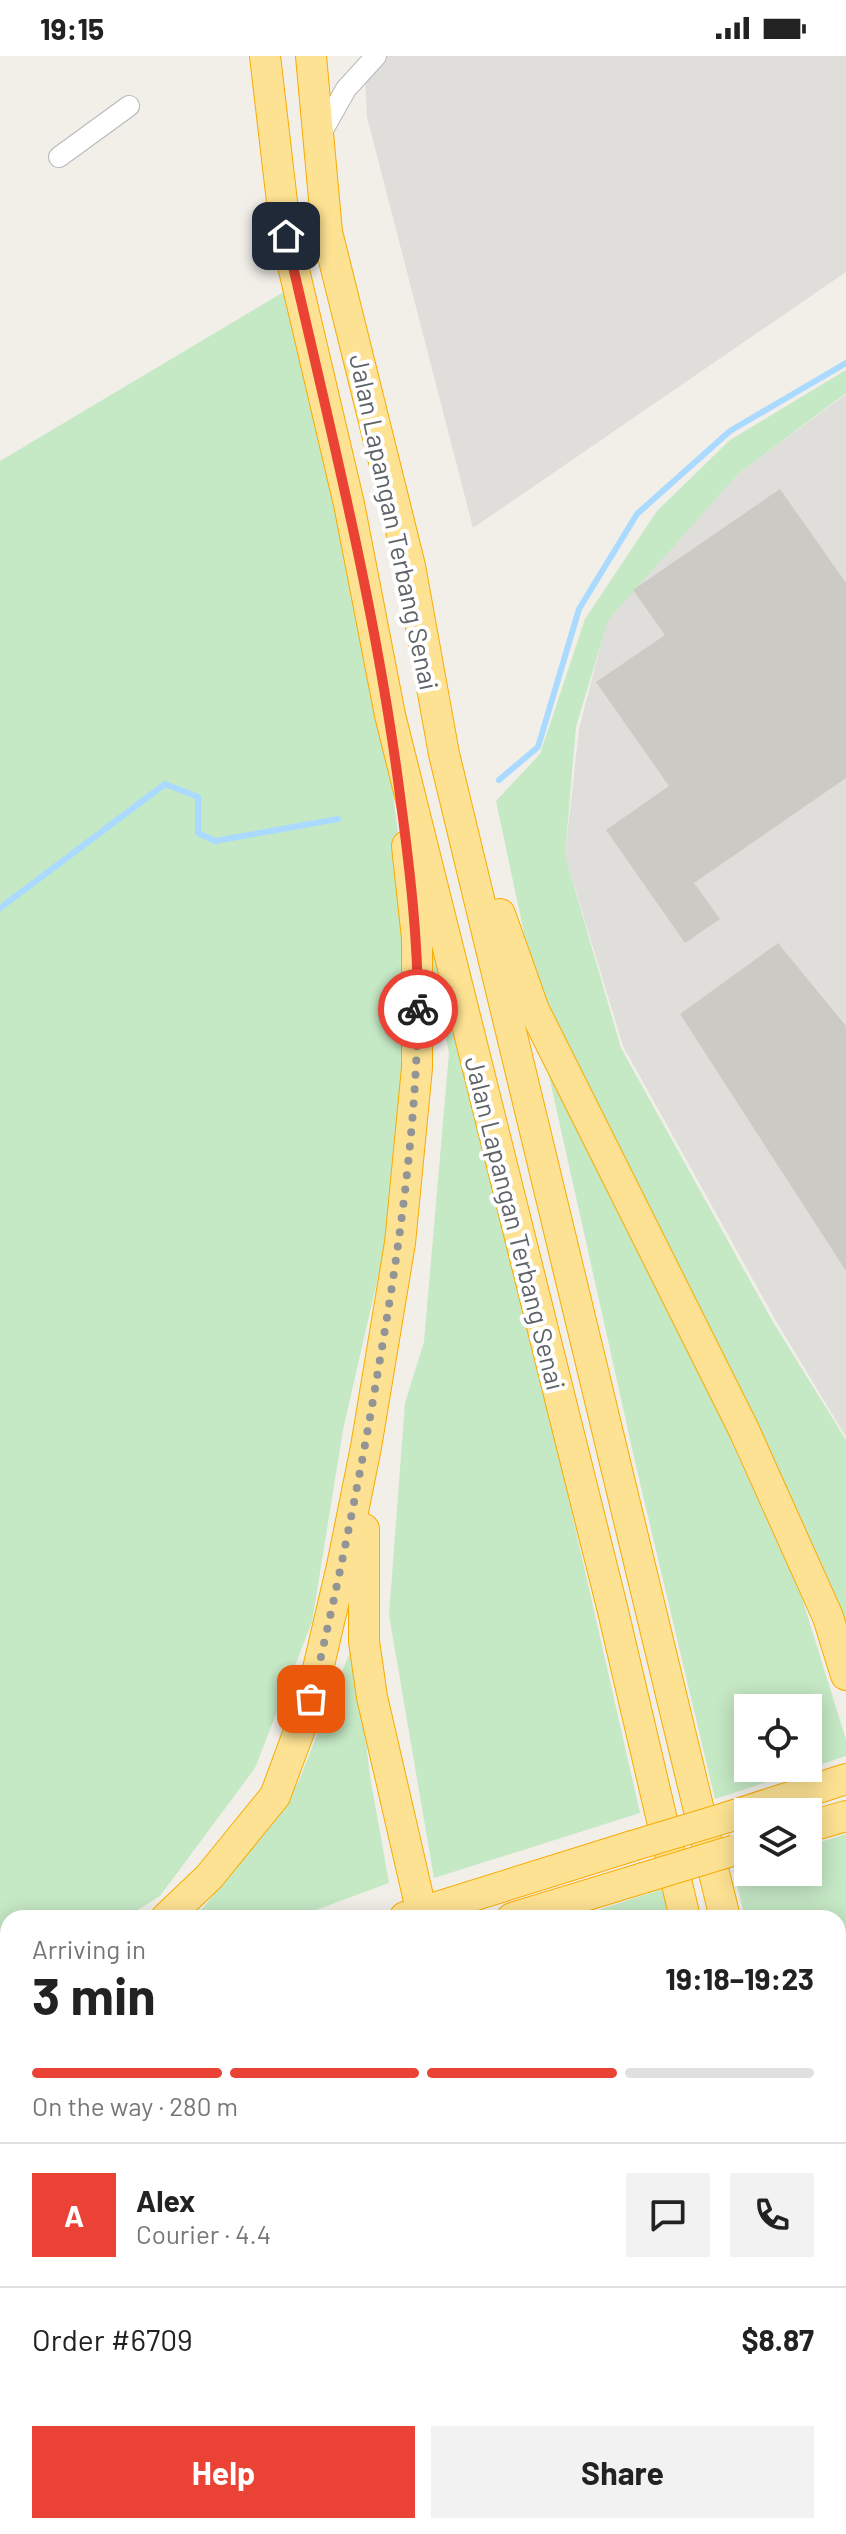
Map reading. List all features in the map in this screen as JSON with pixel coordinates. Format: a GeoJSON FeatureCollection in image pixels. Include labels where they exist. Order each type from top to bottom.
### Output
{"type":"FeatureCollection","features":[{"type":"Feature","properties":{"kind":"highway","name":"Jalan Lapangan Terbang Senai"},"geometry":{"type":"LineString","coordinates":[[311,56],[327,232],[410,566],[444,754],[723,1910]]}},
{"type":"Feature","properties":{"kind":"highway","name":"Jalan Lapangan Terbang Senai"},"geometry":{"type":"LineString","coordinates":[[263,61],[286,236],[349,504],[390,715],[612,1607],[683,1910]]}},
{"type":"Feature","properties":{"kind":"highway"},"geometry":{"type":"LineString","coordinates":[[174,1910],[209,1877],[275,1796],[311,1699],[366,1447],[400,1243],[417,1068],[417,938],[390,715]]}},
{"type":"Feature","properties":{"kind":"highway"},"geometry":{"type":"LineString","coordinates":[[444,754],[470,817],[534,1010],[744,1430],[828,1617],[846,1650]]}},
{"type":"Feature","properties":{"kind":"highway"},"geometry":{"type":"LineString","coordinates":[[366,1447],[364,1641],[372,1697],[415,1910]]}},
{"type":"Feature","properties":{"kind":"highway"},"geometry":{"type":"LineString","coordinates":[[828,1617],[846,1675]]}},
{"type":"Feature","properties":{"kind":"highway"},"geometry":{"type":"LineString","coordinates":[[435,1910],[846,1779]]}},
{"type":"Feature","properties":{"kind":"highway"},"geometry":{"type":"LineString","coordinates":[[822,1823],[846,1816]]}},
{"type":"Feature","properties":{"kind":"highway"},"geometry":{"type":"LineString","coordinates":[[538,1910],[734,1850]]}},
{"type":"Feature","properties":{"kind":"street"},"geometry":{"type":"LineString","coordinates":[[318,138],[346,89],[376,56]]}},
{"type":"Feature","properties":{"kind":"street"},"geometry":{"type":"LineString","coordinates":[[59,157],[129,106]]}},
{"type":"Feature","properties":{"kind":"shaded area"},"geometry":{"type":"Polygon","coordinates":[[[364,56],[846,56],[846,272],[473,528],[367,117],[364,56]]]}},
{"type":"Feature","properties":{"kind":"shaded area"},"geometry":{"type":"Polygon","coordinates":[[[846,394],[846,1437],[776,1321],[623,1046],[565,855],[579,729],[607,620],[739,473],[846,394]]]}},
{"type":"Feature","properties":{"kind":"green space"},"geometry":{"type":"Polygon","coordinates":[[[287,290],[388,756],[410,924],[401,1176],[343,1430],[312,1622],[255,1768],[160,1896],[138,1910],[0,1910],[0,461],[287,290]]]}},
{"type":"Feature","properties":{"kind":"green space"},"geometry":{"type":"Polygon","coordinates":[[[846,370],[846,393],[739,473],[608,620],[576,727],[565,855],[621,1048],[773,1322],[846,1440],[846,1624],[549,1015],[524,933],[496,801],[540,754],[585,619],[657,511],[730,440],[846,370]]]}},
{"type":"Feature","properties":{"kind":"green space"},"geometry":{"type":"Polygon","coordinates":[[[438,950],[446,959],[640,1813],[434,1878],[389,1615],[405,1403],[424,1342],[449,1053],[432,962],[433,953],[438,950]]]}},
{"type":"Feature","properties":{"kind":"green space"},"geometry":{"type":"Polygon","coordinates":[[[541,1040],[785,1543],[846,1740],[846,1756],[822,1764],[822,1694],[734,1694],[734,1782],[767,1782],[715,1799],[636,1466],[541,1040]]]}},
{"type":"Feature","properties":{"kind":"green space"},"geometry":{"type":"Polygon","coordinates":[[[354,1642],[370,1776],[389,1883],[316,1910],[200,1910],[204,1907],[298,1783],[354,1642]]]}},
{"type":"Feature","properties":{"kind":"green space"},"geometry":{"type":"Polygon","coordinates":[[[846,1834],[846,1910],[743,1910],[737,1886],[822,1886],[822,1842],[846,1834]]]}},
{"type":"Feature","properties":{"kind":"green space"},"geometry":{"type":"Polygon","coordinates":[[[668,1887],[673,1910],[598,1910],[668,1887]]]}},
{"type":"Feature","properties":{"kind":"building"},"geometry":{"type":"Polygon","coordinates":[[[780,489],[846,583],[846,778],[694,883],[720,919],[685,943],[606,830],[669,786],[596,682],[665,635],[633,590],[780,489]]]}},
{"type":"Feature","properties":{"kind":"building"},"geometry":{"type":"Polygon","coordinates":[[[778,943],[846,1026],[846,1271],[680,1014],[778,943]]]}},
{"type":"Feature","properties":{"kind":"waterway"},"geometry":{"type":"LineString","coordinates":[[499,780],[538,747],[579,609],[637,514],[730,431],[846,363]]}},
{"type":"Feature","properties":{"kind":"waterway"},"geometry":{"type":"LineString","coordinates":[[0,908],[165,784],[198,797],[198,833],[215,841],[338,819]]}},
{"type":"Feature","properties":{"kind":"way so far"},"geometry":{"type":"LineString","coordinates":[[311,1699],[366,1447],[400,1243],[417,1068],[418,1009]]}},
{"type":"Feature","properties":{"kind":"route"},"geometry":{"type":"LineString","coordinates":[[286,236],[349,504],[390,715],[417,938],[418,1009]]}}]}
